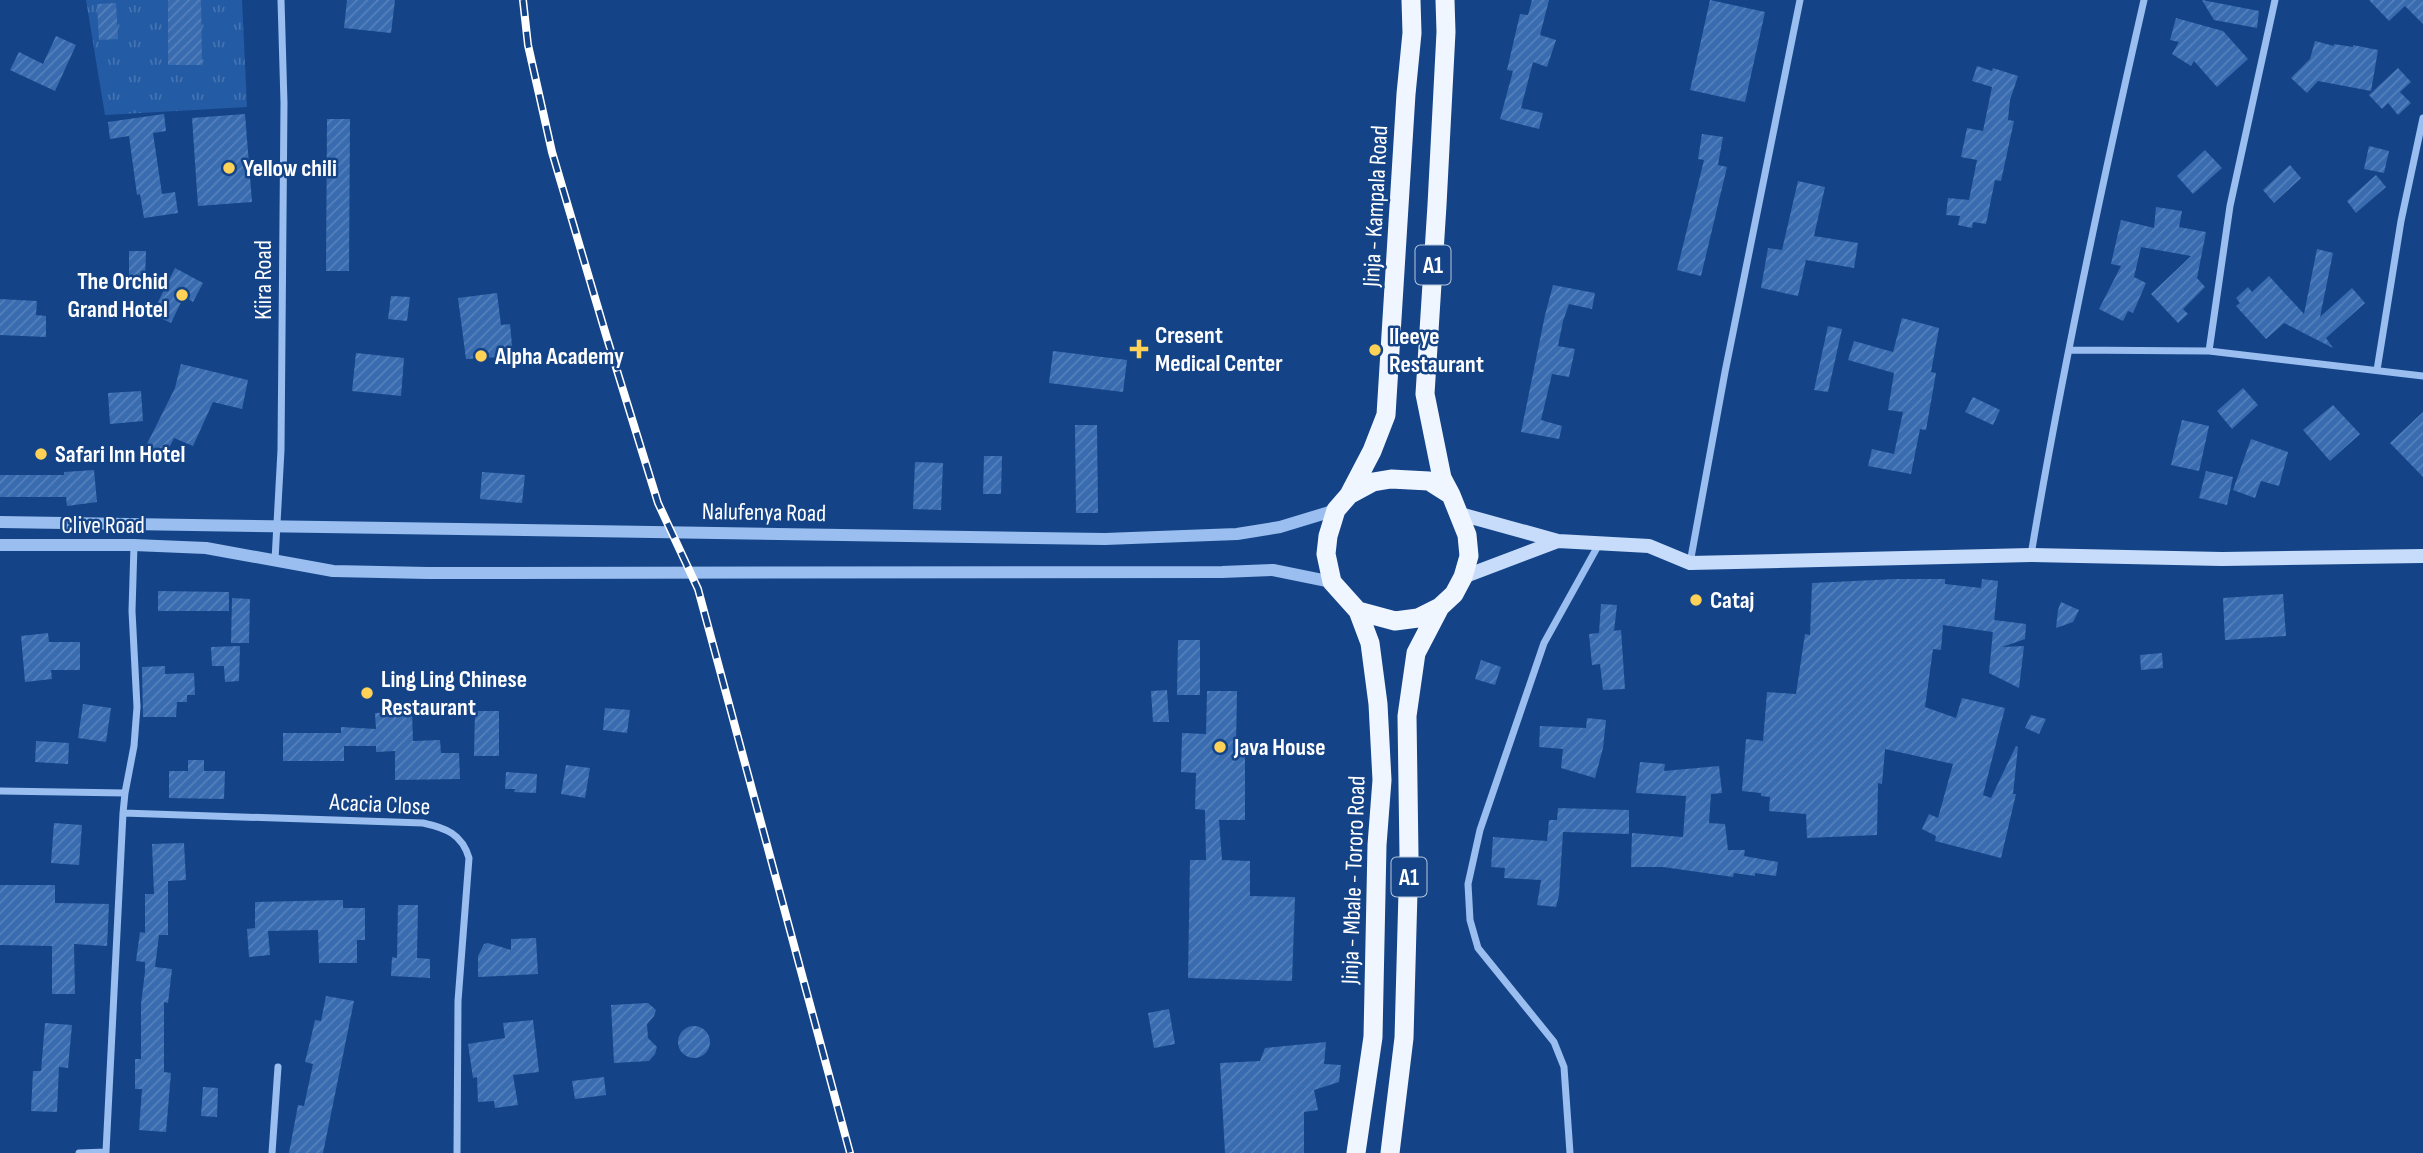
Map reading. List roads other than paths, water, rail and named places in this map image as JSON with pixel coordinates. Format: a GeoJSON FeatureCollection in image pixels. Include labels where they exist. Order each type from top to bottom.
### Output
{"type":"FeatureCollection","features":[{"type":"Feature","properties":{"kind":"highway","name":"Jinja - Kampala Road"},"geometry":{"type":"LineString","coordinates":[[1343,503],[1372,451],[1386,415],[1412,33],[1411,0]]}},
{"type":"Feature","properties":{"kind":"highway","name":"A1"},"geometry":{"type":"LineString","coordinates":[[1390,1153],[1404,1038],[1409,855],[1407,716],[1416,653],[1440,607],[1454,594],[1463,577],[1469,556],[1467,535],[1460,514],[1442,478],[1425,394],[1446,32],[1445,0]]}},
{"type":"Feature","properties":{"kind":"highway"},"geometry":{"type":"LineString","coordinates":[[1343,503],[1373,482],[1391,479],[1429,481],[1451,495]]}},
{"type":"Feature","properties":{"kind":"highway","name":"A1"},"geometry":{"type":"LineString","coordinates":[[1343,503],[1328,536],[1326,554],[1332,582],[1357,611]]}},
{"type":"Feature","properties":{"kind":"highway"},"geometry":{"type":"LineString","coordinates":[[1357,611],[1395,621],[1418,618],[1440,607]]}},
{"type":"Feature","properties":{"kind":"highway","name":"Jinja - Mbale - Tororo Road"},"geometry":{"type":"LineString","coordinates":[[1356,1153],[1373,1037],[1377,845],[1382,780],[1378,704],[1370,643],[1357,611]]}},
{"type":"Feature","properties":{"kind":"main road"},"geometry":{"type":"LineString","coordinates":[[1460,514],[1558,541],[1649,546],[1690,563],[2031,555],[2222,559],[2423,556]]}},
{"type":"Feature","properties":{"kind":"main road"},"geometry":{"type":"LineString","coordinates":[[1463,577],[1558,541]]}},
{"type":"Feature","properties":{"kind":"street","name":"Kiira Road"},"geometry":{"type":"LineString","coordinates":[[275,560],[281,450],[284,103],[281,0]]}},
{"type":"Feature","properties":{"kind":"street"},"geometry":{"type":"LineString","coordinates":[[1690,563],[1725,372],[1800,0]]}},
{"type":"Feature","properties":{"kind":"street"},"geometry":{"type":"LineString","coordinates":[[2031,555],[2093,226],[2144,0]]}},
{"type":"Feature","properties":{"kind":"street"},"geometry":{"type":"LineString","coordinates":[[2209,351],[2230,206],[2275,0]]}},
{"type":"Feature","properties":{"kind":"street"},"geometry":{"type":"LineString","coordinates":[[2377,370],[2401,221],[2423,118]]}},
{"type":"Feature","properties":{"kind":"street"},"geometry":{"type":"LineString","coordinates":[[2068,350],[2209,351],[2423,376]]}},
{"type":"Feature","properties":{"kind":"street","name":"Nalufenya Road"},"geometry":{"type":"LineString","coordinates":[[188,524],[1105,539],[1237,534],[1280,527],[1343,503]]}},
{"type":"Feature","properties":{"kind":"street","name":"Clive Road"},"geometry":{"type":"LineString","coordinates":[[0,522],[188,524]]}},
{"type":"Feature","properties":{"kind":"street"},"geometry":{"type":"LineString","coordinates":[[1570,1153],[1564,1067],[1554,1042],[1478,948],[1470,920],[1468,884],[1480,830],[1544,643],[1599,543]]}},
{"type":"Feature","properties":{"kind":"street","name":"Clive Road"},"geometry":{"type":"LineString","coordinates":[[0,545],[206,548],[275,560]]}},
{"type":"Feature","properties":{"kind":"street"},"geometry":{"type":"LineString","coordinates":[[106,1152],[123,813],[134,746],[137,707],[132,611],[134,545]]}},
{"type":"Feature","properties":{"kind":"street"},"geometry":{"type":"LineString","coordinates":[[275,560],[333,571],[428,573],[1273,570],[1332,582]]}},
{"type":"Feature","properties":{"kind":"street"},"geometry":{"type":"LineString","coordinates":[[0,791],[125,793]]}},
{"type":"Feature","properties":{"kind":"street","name":"Acacia Close"},"geometry":{"type":"LineString","coordinates":[[123,813],[424,823],[443,827],[455,834],[466,847],[470,858],[458,1001],[457,1153]]}},
{"type":"Feature","properties":{"kind":"street"},"geometry":{"type":"LineString","coordinates":[[272,1153],[278,1067]]}},
{"type":"Feature","properties":{"kind":"street"},"geometry":{"type":"LineString","coordinates":[[79,1153],[114,1153]]}},
{"type":"Feature","properties":{"kind":"railway"},"geometry":{"type":"LineString","coordinates":[[523,0],[528,45],[552,152],[658,503],[698,589],[850,1153]]}},
{"type":"Feature","properties":{"kind":"place","name":"Yellow chili"},"geometry":{"type":"Point","coordinates":[229,168]}},
{"type":"Feature","properties":{"kind":"place","name":"The Orchid Grand Hotel"},"geometry":{"type":"Point","coordinates":[182,295]}},
{"type":"Feature","properties":{"kind":"place","name":"Cresent Medical Center"},"geometry":{"type":"Point","coordinates":[1139,349]}},
{"type":"Feature","properties":{"kind":"place","name":"Ileeye Restaurant"},"geometry":{"type":"Point","coordinates":[1375,350]}},
{"type":"Feature","properties":{"kind":"place","name":"Alpha Academy"},"geometry":{"type":"Point","coordinates":[481,356]}},
{"type":"Feature","properties":{"kind":"place","name":"Safari Inn Hotel"},"geometry":{"type":"Point","coordinates":[41,454]}},
{"type":"Feature","properties":{"kind":"place","name":"Cataj"},"geometry":{"type":"Point","coordinates":[1696,600]}},
{"type":"Feature","properties":{"kind":"place","name":"Ling Ling Chinese Restaurant"},"geometry":{"type":"Point","coordinates":[367,693]}},
{"type":"Feature","properties":{"kind":"place","name":"Java House"},"geometry":{"type":"Point","coordinates":[1220,747]}}]}
